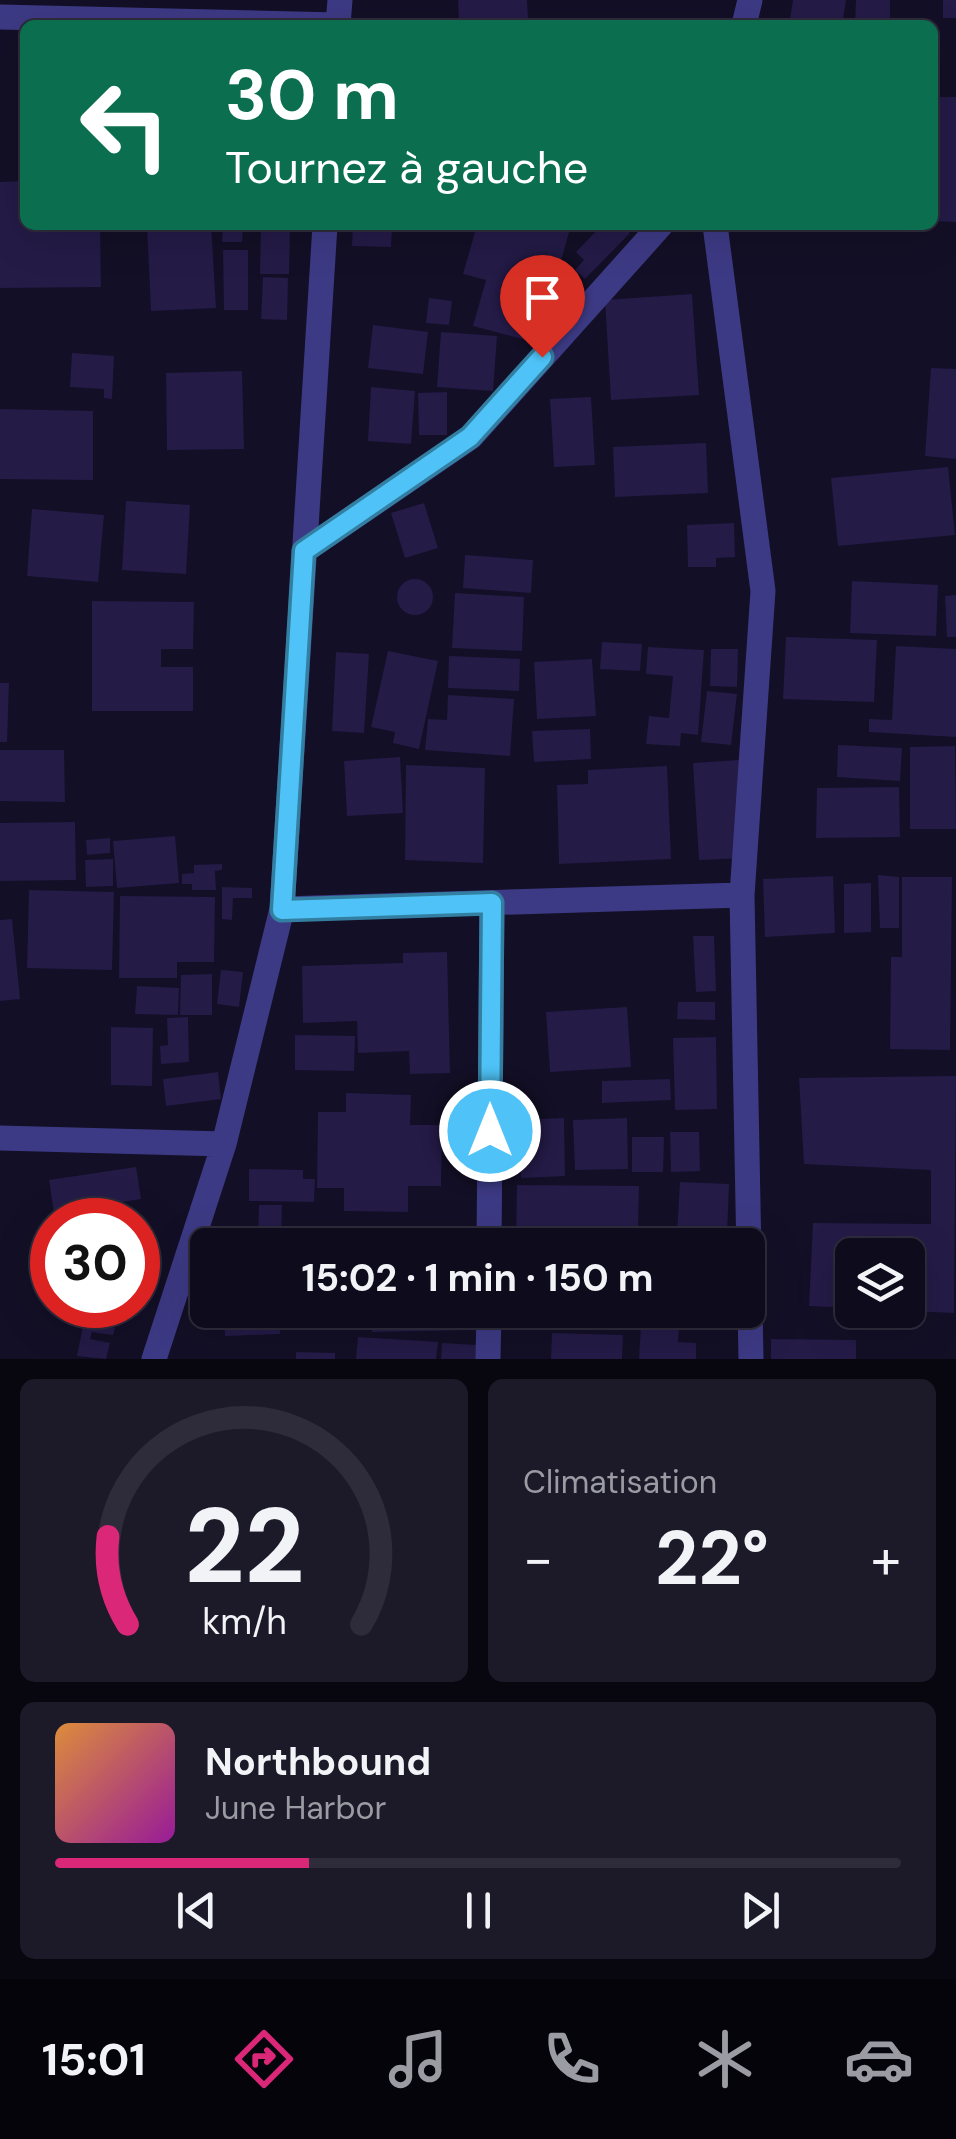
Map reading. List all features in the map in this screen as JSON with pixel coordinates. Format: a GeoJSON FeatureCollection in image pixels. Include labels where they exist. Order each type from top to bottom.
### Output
{"type":"FeatureCollection","features":[{"type":"Feature","properties":{"kind":"street"},"geometry":{"type":"LineString","coordinates":[[0,17],[127,20]]}},
{"type":"Feature","properties":{"kind":"street"},"geometry":{"type":"LineString","coordinates":[[154,1359],[224,1144],[282,910],[325,230]]}},
{"type":"Feature","properties":{"kind":"street"},"geometry":{"type":"LineString","coordinates":[[304,551],[470,437],[656,230]]}},
{"type":"Feature","properties":{"kind":"street"},"geometry":{"type":"LineString","coordinates":[[716,230],[764,591],[742,895],[751,1359]]}},
{"type":"Feature","properties":{"kind":"street"},"geometry":{"type":"LineString","coordinates":[[282,910],[742,895]]}},
{"type":"Feature","properties":{"kind":"street"},"geometry":{"type":"LineString","coordinates":[[489,1228],[492,903]]}},
{"type":"Feature","properties":{"kind":"street"},"geometry":{"type":"LineString","coordinates":[[0,1138],[224,1144]]}},
{"type":"Feature","properties":{"kind":"street"},"geometry":{"type":"LineString","coordinates":[[488,1359],[489,1328]]}},
{"type":"Feature","properties":{"kind":"building"},"geometry":{"type":"Polygon","coordinates":[[[458,0],[527,0],[528,19],[459,20],[458,0]]]}},
{"type":"Feature","properties":{"kind":"building"},"geometry":{"type":"Polygon","coordinates":[[[793,0],[846,0],[843,20],[790,19],[793,0]]]}},
{"type":"Feature","properties":{"kind":"building"},"geometry":{"type":"Polygon","coordinates":[[[856,0],[890,0],[890,20],[855,20],[856,0]]]}},
{"type":"Feature","properties":{"kind":"building"},"geometry":{"type":"Polygon","coordinates":[[[943,0],[956,0],[956,18],[943,18],[943,0]]]}},
{"type":"Feature","properties":{"kind":"building"},"geometry":{"type":"Polygon","coordinates":[[[938,97],[956,97],[956,222],[938,221],[938,97]]]}},
{"type":"Feature","properties":{"kind":"building"},"geometry":{"type":"Polygon","coordinates":[[[20,181],[20,230],[100,230],[101,287],[0,288],[0,182],[20,181]]]}},
{"type":"Feature","properties":{"kind":"building"},"geometry":{"type":"Polygon","coordinates":[[[147,230],[211,230],[216,308],[151,311],[147,230]]]}},
{"type":"Feature","properties":{"kind":"building"},"geometry":{"type":"Polygon","coordinates":[[[223,230],[243,230],[242,242],[222,242],[223,230]]]}},
{"type":"Feature","properties":{"kind":"building"},"geometry":{"type":"Polygon","coordinates":[[[261,230],[290,230],[289,274],[260,274],[261,230]]]}},
{"type":"Feature","properties":{"kind":"building"},"geometry":{"type":"Polygon","coordinates":[[[353,230],[392,230],[391,247],[352,246],[353,230]]]}},
{"type":"Feature","properties":{"kind":"building"},"geometry":{"type":"Polygon","coordinates":[[[476,230],[570,230],[538,343],[473,326],[486,280],[463,274],[476,230]]]}},
{"type":"Feature","properties":{"kind":"building"},"geometry":{"type":"Polygon","coordinates":[[[597,230],[630,233],[585,279],[575,270],[584,260],[576,252],[597,230]]]}},
{"type":"Feature","properties":{"kind":"building"},"geometry":{"type":"Polygon","coordinates":[[[223,250],[248,250],[248,310],[224,310],[223,250]]]}},
{"type":"Feature","properties":{"kind":"building"},"geometry":{"type":"Polygon","coordinates":[[[263,277],[288,278],[287,320],[261,319],[263,277]]]}},
{"type":"Feature","properties":{"kind":"building"},"geometry":{"type":"Polygon","coordinates":[[[692,294],[699,395],[611,400],[605,300],[692,294]]]}},
{"type":"Feature","properties":{"kind":"building"},"geometry":{"type":"Polygon","coordinates":[[[429,298],[452,301],[449,325],[426,323],[429,298]]]}},
{"type":"Feature","properties":{"kind":"building"},"geometry":{"type":"Polygon","coordinates":[[[373,325],[428,332],[423,374],[368,368],[373,325]]]}},
{"type":"Feature","properties":{"kind":"building"},"geometry":{"type":"Polygon","coordinates":[[[441,332],[497,336],[493,391],[437,387],[441,332]]]}},
{"type":"Feature","properties":{"kind":"building"},"geometry":{"type":"Polygon","coordinates":[[[72,353],[114,356],[112,399],[104,398],[104,389],[70,387],[72,353]]]}},
{"type":"Feature","properties":{"kind":"building"},"geometry":{"type":"Polygon","coordinates":[[[931,368],[956,369],[956,459],[925,456],[931,368]]]}},
{"type":"Feature","properties":{"kind":"building"},"geometry":{"type":"Polygon","coordinates":[[[242,371],[244,449],[167,450],[166,373],[242,371]]]}},
{"type":"Feature","properties":{"kind":"building"},"geometry":{"type":"Polygon","coordinates":[[[371,387],[415,391],[411,444],[368,441],[371,387]]]}},
{"type":"Feature","properties":{"kind":"building"},"geometry":{"type":"Polygon","coordinates":[[[447,392],[447,435],[419,435],[418,393],[447,392]]]}},
{"type":"Feature","properties":{"kind":"building"},"geometry":{"type":"Polygon","coordinates":[[[591,397],[595,465],[554,467],[550,399],[591,397]]]}},
{"type":"Feature","properties":{"kind":"building"},"geometry":{"type":"Polygon","coordinates":[[[0,409],[93,411],[93,480],[0,479],[0,409]]]}},
{"type":"Feature","properties":{"kind":"building"},"geometry":{"type":"Polygon","coordinates":[[[706,443],[708,493],[615,497],[613,447],[706,443]]]}},
{"type":"Feature","properties":{"kind":"building"},"geometry":{"type":"Polygon","coordinates":[[[948,467],[955,535],[838,546],[831,478],[948,467]]]}},
{"type":"Feature","properties":{"kind":"building"},"geometry":{"type":"Polygon","coordinates":[[[126,501],[190,505],[186,574],[122,570],[126,501]]]}},
{"type":"Feature","properties":{"kind":"building"},"geometry":{"type":"Polygon","coordinates":[[[424,503],[438,548],[405,558],[391,513],[424,503]]]}},
{"type":"Feature","properties":{"kind":"building"},"geometry":{"type":"Polygon","coordinates":[[[32,509],[104,515],[98,582],[27,576],[32,509]]]}},
{"type":"Feature","properties":{"kind":"building"},"geometry":{"type":"Polygon","coordinates":[[[734,523],[735,557],[716,558],[716,567],[688,567],[687,525],[734,523]]]}},
{"type":"Feature","properties":{"kind":"building"},"geometry":{"type":"Polygon","coordinates":[[[465,555],[533,560],[531,593],[463,588],[465,555]]]}},
{"type":"Feature","properties":{"kind":"building"},"geometry":{"type":"Polygon","coordinates":[[[415,579],[428,584],[433,597],[428,610],[415,615],[402,610],[397,597],[402,584],[415,579]]]}},
{"type":"Feature","properties":{"kind":"building"},"geometry":{"type":"Polygon","coordinates":[[[852,581],[938,585],[936,636],[850,633],[852,581]]]}},
{"type":"Feature","properties":{"kind":"building"},"geometry":{"type":"Polygon","coordinates":[[[455,593],[524,597],[522,651],[452,648],[455,593]]]}},
{"type":"Feature","properties":{"kind":"building"},"geometry":{"type":"Polygon","coordinates":[[[956,595],[956,637],[947,637],[945,596],[956,595]]]}},
{"type":"Feature","properties":{"kind":"building"},"geometry":{"type":"Polygon","coordinates":[[[92,601],[194,602],[193,649],[161,649],[161,667],[193,667],[193,711],[92,711],[92,601]]]}},
{"type":"Feature","properties":{"kind":"building"},"geometry":{"type":"Polygon","coordinates":[[[786,637],[877,640],[874,702],[783,699],[786,637]]]}},
{"type":"Feature","properties":{"kind":"building"},"geometry":{"type":"Polygon","coordinates":[[[602,642],[642,644],[640,671],[600,669],[602,642]]]}},
{"type":"Feature","properties":{"kind":"building"},"geometry":{"type":"Polygon","coordinates":[[[896,646],[956,649],[956,737],[869,732],[869,719],[892,720],[896,646]]]}},
{"type":"Feature","properties":{"kind":"building"},"geometry":{"type":"Polygon","coordinates":[[[648,647],[704,650],[698,735],[681,733],[680,746],[646,744],[649,716],[669,718],[673,676],[646,674],[648,647]]]}},
{"type":"Feature","properties":{"kind":"building"},"geometry":{"type":"Polygon","coordinates":[[[711,649],[738,649],[737,687],[710,686],[711,649]]]}},
{"type":"Feature","properties":{"kind":"building"},"geometry":{"type":"Polygon","coordinates":[[[388,651],[438,661],[419,749],[393,743],[395,732],[371,727],[388,651]]]}},
{"type":"Feature","properties":{"kind":"building"},"geometry":{"type":"Polygon","coordinates":[[[336,652],[369,654],[364,733],[332,731],[336,652]]]}},
{"type":"Feature","properties":{"kind":"building"},"geometry":{"type":"Polygon","coordinates":[[[449,656],[520,659],[519,691],[448,688],[449,656]]]}},
{"type":"Feature","properties":{"kind":"building"},"geometry":{"type":"Polygon","coordinates":[[[592,659],[596,716],[537,719],[534,662],[592,659]]]}},
{"type":"Feature","properties":{"kind":"building"},"geometry":{"type":"Polygon","coordinates":[[[0,683],[9,683],[7,742],[0,742],[0,683]]]}},
{"type":"Feature","properties":{"kind":"building"},"geometry":{"type":"Polygon","coordinates":[[[707,691],[737,694],[731,745],[701,742],[707,691]]]}},
{"type":"Feature","properties":{"kind":"building"},"geometry":{"type":"Polygon","coordinates":[[[448,695],[514,699],[510,756],[425,750],[428,719],[447,720],[448,695]]]}},
{"type":"Feature","properties":{"kind":"building"},"geometry":{"type":"Polygon","coordinates":[[[590,729],[591,759],[534,762],[532,731],[590,729]]]}},
{"type":"Feature","properties":{"kind":"building"},"geometry":{"type":"Polygon","coordinates":[[[838,745],[902,748],[900,781],[837,777],[838,745]]]}},
{"type":"Feature","properties":{"kind":"building"},"geometry":{"type":"Polygon","coordinates":[[[955,746],[956,829],[910,829],[910,747],[955,746]]]}},
{"type":"Feature","properties":{"kind":"building"},"geometry":{"type":"Polygon","coordinates":[[[0,750],[64,750],[65,802],[0,801],[0,750]]]}},
{"type":"Feature","properties":{"kind":"building"},"geometry":{"type":"Polygon","coordinates":[[[400,757],[403,813],[347,816],[344,761],[400,757]]]}},
{"type":"Feature","properties":{"kind":"building"},"geometry":{"type":"Polygon","coordinates":[[[739,760],[744,858],[699,860],[693,763],[739,760]]]}},
{"type":"Feature","properties":{"kind":"building"},"geometry":{"type":"Polygon","coordinates":[[[406,765],[485,768],[483,863],[405,860],[406,765]]]}},
{"type":"Feature","properties":{"kind":"building"},"geometry":{"type":"Polygon","coordinates":[[[667,766],[671,859],[559,864],[557,785],[588,784],[588,770],[667,766]]]}},
{"type":"Feature","properties":{"kind":"building"},"geometry":{"type":"Polygon","coordinates":[[[899,787],[900,837],[816,838],[817,788],[899,787]]]}},
{"type":"Feature","properties":{"kind":"building"},"geometry":{"type":"Polygon","coordinates":[[[75,822],[76,880],[0,881],[0,823],[75,822]]]}},
{"type":"Feature","properties":{"kind":"building"},"geometry":{"type":"Polygon","coordinates":[[[175,836],[179,883],[117,888],[113,841],[175,836]]]}},
{"type":"Feature","properties":{"kind":"building"},"geometry":{"type":"Polygon","coordinates":[[[110,838],[110,853],[87,855],[86,840],[110,838]]]}},
{"type":"Feature","properties":{"kind":"building"},"geometry":{"type":"Polygon","coordinates":[[[113,859],[113,886],[86,887],[85,860],[113,859]]]}},
{"type":"Feature","properties":{"kind":"building"},"geometry":{"type":"Polygon","coordinates":[[[222,864],[222,870],[215,871],[216,890],[192,890],[192,884],[182,884],[182,874],[194,873],[194,865],[222,864]]]}},
{"type":"Feature","properties":{"kind":"building"},"geometry":{"type":"Polygon","coordinates":[[[878,875],[899,877],[899,928],[880,928],[878,875]]]}},
{"type":"Feature","properties":{"kind":"building"},"geometry":{"type":"Polygon","coordinates":[[[833,876],[835,933],[765,937],[763,879],[833,876]]]}},
{"type":"Feature","properties":{"kind":"building"},"geometry":{"type":"Polygon","coordinates":[[[902,877],[952,877],[950,1050],[890,1049],[891,957],[902,957],[902,877]]]}},
{"type":"Feature","properties":{"kind":"building"},"geometry":{"type":"Polygon","coordinates":[[[871,883],[871,932],[844,933],[844,884],[871,883]]]}},
{"type":"Feature","properties":{"kind":"building"},"geometry":{"type":"Polygon","coordinates":[[[222,887],[252,888],[252,898],[233,898],[232,920],[222,919],[222,887]]]}},
{"type":"Feature","properties":{"kind":"building"},"geometry":{"type":"Polygon","coordinates":[[[29,890],[114,892],[112,970],[27,968],[29,890]]]}},
{"type":"Feature","properties":{"kind":"building"},"geometry":{"type":"Polygon","coordinates":[[[120,896],[215,897],[214,962],[177,962],[177,978],[119,978],[120,896]]]}},
{"type":"Feature","properties":{"kind":"building"},"geometry":{"type":"Polygon","coordinates":[[[12,919],[20,999],[0,1001],[0,920],[12,919]]]}},
{"type":"Feature","properties":{"kind":"building"},"geometry":{"type":"Polygon","coordinates":[[[693,936],[714,936],[716,991],[696,992],[693,936]]]}},
{"type":"Feature","properties":{"kind":"building"},"geometry":{"type":"Polygon","coordinates":[[[447,952],[450,1073],[410,1074],[409,1051],[358,1053],[357,1021],[303,1023],[302,966],[403,963],[403,953],[447,952]]]}},
{"type":"Feature","properties":{"kind":"building"},"geometry":{"type":"Polygon","coordinates":[[[221,970],[243,972],[239,1007],[217,1004],[221,970]]]}},
{"type":"Feature","properties":{"kind":"building"},"geometry":{"type":"Polygon","coordinates":[[[212,974],[212,1015],[180,1015],[181,975],[212,974]]]}},
{"type":"Feature","properties":{"kind":"building"},"geometry":{"type":"Polygon","coordinates":[[[137,986],[179,988],[178,1015],[135,1014],[137,986]]]}},
{"type":"Feature","properties":{"kind":"building"},"geometry":{"type":"Polygon","coordinates":[[[678,1002],[715,1002],[715,1020],[677,1019],[678,1002]]]}},
{"type":"Feature","properties":{"kind":"building"},"geometry":{"type":"Polygon","coordinates":[[[627,1007],[631,1067],[550,1072],[546,1012],[627,1007]]]}},
{"type":"Feature","properties":{"kind":"building"},"geometry":{"type":"Polygon","coordinates":[[[188,1017],[189,1062],[161,1064],[160,1046],[168,1045],[167,1018],[188,1017]]]}},
{"type":"Feature","properties":{"kind":"building"},"geometry":{"type":"Polygon","coordinates":[[[111,1027],[153,1028],[152,1086],[111,1085],[111,1027]]]}},
{"type":"Feature","properties":{"kind":"building"},"geometry":{"type":"Polygon","coordinates":[[[295,1035],[355,1036],[354,1071],[295,1070],[295,1035]]]}},
{"type":"Feature","properties":{"kind":"building"},"geometry":{"type":"Polygon","coordinates":[[[716,1037],[717,1109],[675,1110],[673,1038],[716,1037]]]}},
{"type":"Feature","properties":{"kind":"building"},"geometry":{"type":"Polygon","coordinates":[[[218,1072],[221,1099],[166,1106],[163,1079],[218,1072]]]}},
{"type":"Feature","properties":{"kind":"building"},"geometry":{"type":"Polygon","coordinates":[[[956,1076],[954,1313],[925,1312],[925,1238],[835,1238],[835,1307],[809,1306],[813,1223],[931,1224],[931,1170],[804,1164],[799,1078],[956,1076]]]}},
{"type":"Feature","properties":{"kind":"building"},"geometry":{"type":"Polygon","coordinates":[[[670,1079],[671,1100],[602,1103],[602,1081],[670,1079]]]}},
{"type":"Feature","properties":{"kind":"building"},"geometry":{"type":"Polygon","coordinates":[[[346,1093],[411,1095],[410,1125],[442,1125],[441,1186],[408,1186],[408,1212],[344,1211],[344,1188],[317,1188],[318,1112],[346,1112],[346,1093]]]}},
{"type":"Feature","properties":{"kind":"building"},"geometry":{"type":"Polygon","coordinates":[[[564,1118],[565,1176],[521,1178],[520,1155],[509,1156],[508,1120],[564,1118]]]}},
{"type":"Feature","properties":{"kind":"building"},"geometry":{"type":"Polygon","coordinates":[[[627,1118],[628,1169],[575,1170],[573,1120],[627,1118]]]}},
{"type":"Feature","properties":{"kind":"building"},"geometry":{"type":"Polygon","coordinates":[[[670,1132],[699,1132],[700,1171],[671,1172],[670,1132]]]}},
{"type":"Feature","properties":{"kind":"building"},"geometry":{"type":"Polygon","coordinates":[[[632,1137],[664,1137],[663,1172],[632,1172],[632,1137]]]}},
{"type":"Feature","properties":{"kind":"building"},"geometry":{"type":"Polygon","coordinates":[[[136,1167],[141,1198],[52,1198],[49,1180],[136,1167]]]}},
{"type":"Feature","properties":{"kind":"building"},"geometry":{"type":"Polygon","coordinates":[[[249,1169],[303,1170],[303,1179],[315,1179],[314,1202],[249,1201],[249,1169]]]}},
{"type":"Feature","properties":{"kind":"building"},"geometry":{"type":"Polygon","coordinates":[[[680,1182],[729,1184],[727,1228],[677,1228],[680,1182]]]}},
{"type":"Feature","properties":{"kind":"building"},"geometry":{"type":"Polygon","coordinates":[[[517,1185],[639,1186],[638,1228],[516,1228],[517,1185]]]}},
{"type":"Feature","properties":{"kind":"building"},"geometry":{"type":"Polygon","coordinates":[[[259,1205],[282,1205],[281,1228],[258,1228],[259,1205]]]}},
{"type":"Feature","properties":{"kind":"building"},"geometry":{"type":"Polygon","coordinates":[[[83,1328],[115,1328],[113,1335],[92,1332],[90,1339],[110,1343],[106,1359],[77,1356],[83,1328]]]}},
{"type":"Feature","properties":{"kind":"building"},"geometry":{"type":"Polygon","coordinates":[[[225,1328],[280,1328],[280,1334],[225,1336],[225,1328]]]}},
{"type":"Feature","properties":{"kind":"building"},"geometry":{"type":"Polygon","coordinates":[[[372,1328],[471,1328],[471,1330],[372,1332],[372,1328]]]}},
{"type":"Feature","properties":{"kind":"building"},"geometry":{"type":"Polygon","coordinates":[[[641,1328],[679,1328],[678,1342],[696,1343],[696,1359],[639,1359],[641,1328]]]}},
{"type":"Feature","properties":{"kind":"building"},"geometry":{"type":"Polygon","coordinates":[[[552,1333],[623,1335],[622,1359],[551,1359],[552,1333]]]}},
{"type":"Feature","properties":{"kind":"building"},"geometry":{"type":"Polygon","coordinates":[[[358,1337],[438,1342],[436,1359],[356,1359],[358,1337]]]}},
{"type":"Feature","properties":{"kind":"building"},"geometry":{"type":"Polygon","coordinates":[[[771,1339],[856,1340],[856,1359],[771,1359],[771,1339]]]}},
{"type":"Feature","properties":{"kind":"building"},"geometry":{"type":"Polygon","coordinates":[[[442,1343],[476,1345],[476,1359],[441,1359],[442,1343]]]}},
{"type":"Feature","properties":{"kind":"building"},"geometry":{"type":"Polygon","coordinates":[[[296,1352],[335,1353],[335,1359],[296,1359],[296,1352]]]}},
{"type":"Feature","properties":{"kind":"route"},"geometry":{"type":"LineString","coordinates":[[490,1131],[492,903],[282,910],[304,551],[470,437],[542,357]]}}]}
